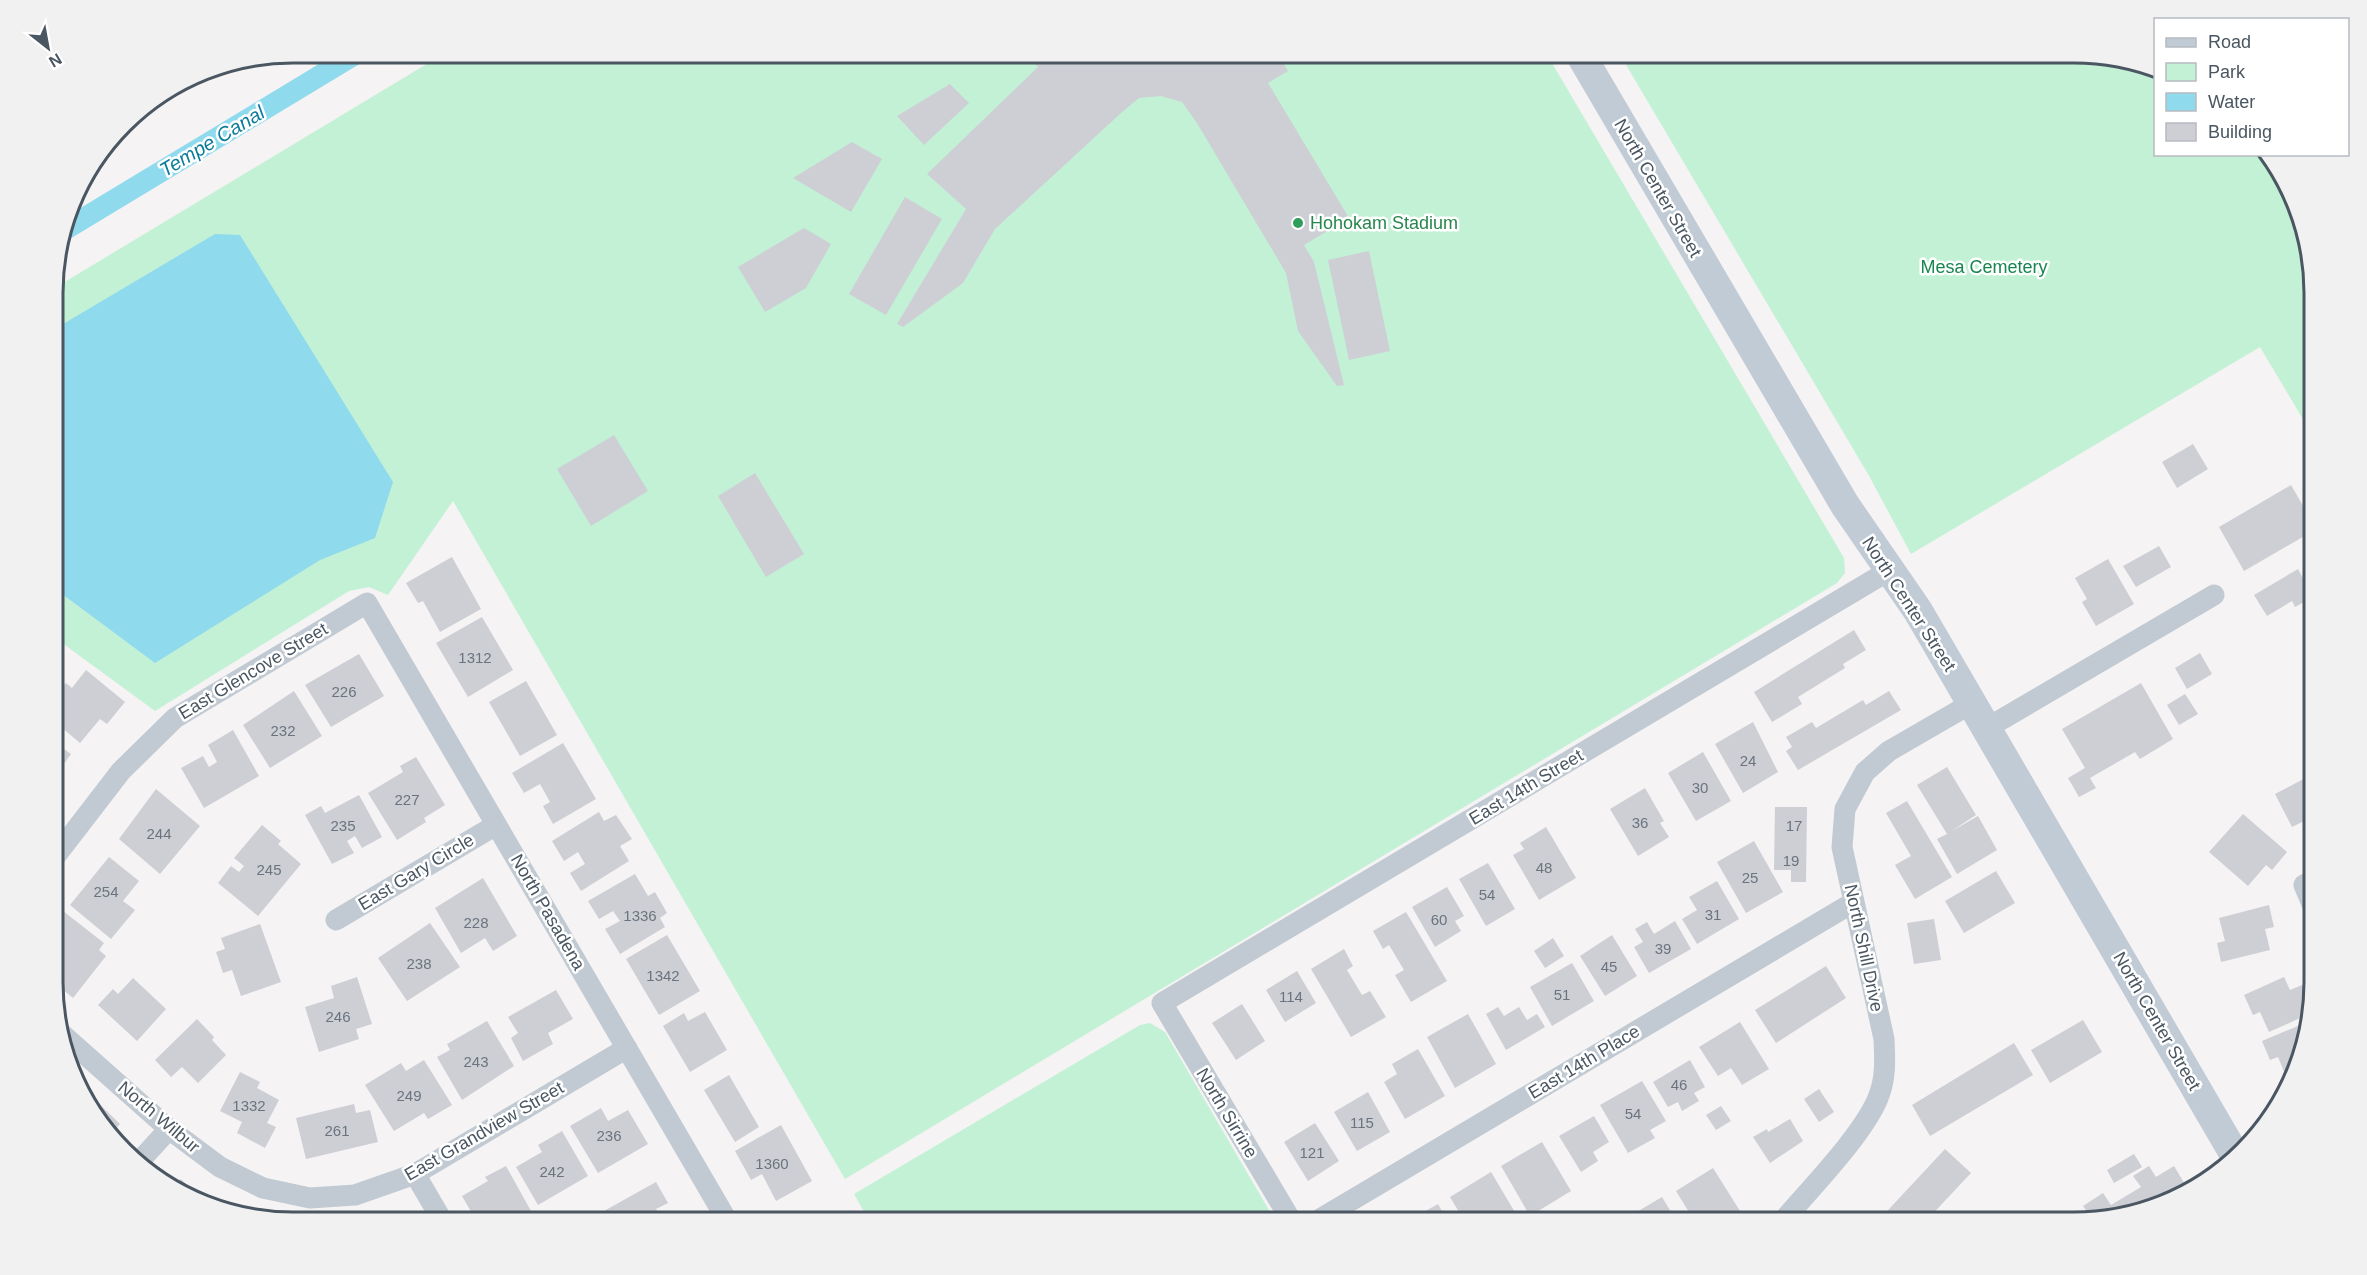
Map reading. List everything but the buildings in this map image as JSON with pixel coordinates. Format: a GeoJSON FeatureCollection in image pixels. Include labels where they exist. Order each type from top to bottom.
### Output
{"type":"FeatureCollection","features":[{"type":"Feature","properties":{"kind":"street","name":"North Center Street"},"geometry":{"type":"LineString","coordinates":[[1585,63],[1845,505],[1918,611],[2232,1150]]}},
{"type":"Feature","properties":{"kind":"street","name":"East 14th Street"},"geometry":{"type":"LineString","coordinates":[[1162,1003],[1890,570]]}},
{"type":"Feature","properties":{"kind":"street"},"geometry":{"type":"LineString","coordinates":[[1987,728],[2214,595]]}},
{"type":"Feature","properties":{"kind":"street","name":"North Pasadena"},"geometry":{"type":"LineString","coordinates":[[367,603],[722,1212]]}},
{"type":"Feature","properties":{"kind":"street","name":"East Glencove Street"},"geometry":{"type":"LineString","coordinates":[[63,846],[121,771],[175,718],[367,603]]}},
{"type":"Feature","properties":{"kind":"street","name":"North Shill Drive"},"geometry":{"type":"LineString","coordinates":[[1790,1212],[1859,1130],[1878,1099],[1886,1069],[1884,1039],[1842,847],[1845,809],[1865,772],[1889,752],[1972,703]]}},
{"type":"Feature","properties":{"kind":"street","name":"East Gary Circle"},"geometry":{"type":"LineString","coordinates":[[336,920],[496,825]]}},
{"type":"Feature","properties":{"kind":"street","name":"East 14th Place"},"geometry":{"type":"LineString","coordinates":[[1332,1212],[1854,902]]}},
{"type":"Feature","properties":{"kind":"street","name":"North Sirrine"},"geometry":{"type":"LineString","coordinates":[[1162,1003],[1286,1212]]}},
{"type":"Feature","properties":{"kind":"street","name":"North Wilbur"},"geometry":{"type":"LineString","coordinates":[[71,1042],[169,1129],[220,1167],[263,1188]]}},
{"type":"Feature","properties":{"kind":"street","name":"East Grandview Street"},"geometry":{"type":"LineString","coordinates":[[263,1188],[310,1198],[355,1195],[415,1174],[627,1048]]}},
{"type":"Feature","properties":{"kind":"street"},"geometry":{"type":"LineString","coordinates":[[143,1157],[169,1129]]}},
{"type":"Feature","properties":{"kind":"street"},"geometry":{"type":"LineString","coordinates":[[415,1174],[437,1212]]}},
{"type":"Feature","properties":{"kind":"green space"},"geometry":{"type":"Polygon","coordinates":[[[428,63],[1552,63],[1844,558],[1845,573],[1837,583],[845,1179],[453,501],[388,595],[369,587],[349,591],[155,711],[63,644],[63,283],[428,63]]]}},
{"type":"Feature","properties":{"kind":"green space","name":"Mesa Cemetery"},"geometry":{"type":"Polygon","coordinates":[[[1625,63],[2089,63],[2119,67],[2154,77],[2154,156],[2259,156],[2287,205],[2300,248],[2304,278],[2304,421],[2260,347],[1911,554],[1868,474],[1625,63]]]}},
{"type":"Feature","properties":{"kind":"green space"},"geometry":{"type":"Polygon","coordinates":[[[1150,1023],[1165,1032],[1270,1212],[864,1212],[854,1194],[1140,1025],[1150,1023]]]}},
{"type":"Feature","properties":{"kind":"water"},"geometry":{"type":"Polygon","coordinates":[[[215,234],[240,235],[393,482],[375,538],[320,560],[155,663],[63,595],[63,324],[215,234]]]}},
{"type":"Feature","properties":{"kind":"waterway","name":"Tempe Canal"},"geometry":{"type":"LineString","coordinates":[[73,225],[341,63]]}},
{"type":"Feature","properties":{"kind":"place","name":"Hohokam Stadium"},"geometry":{"type":"Point","coordinates":[1298,223]}}]}
